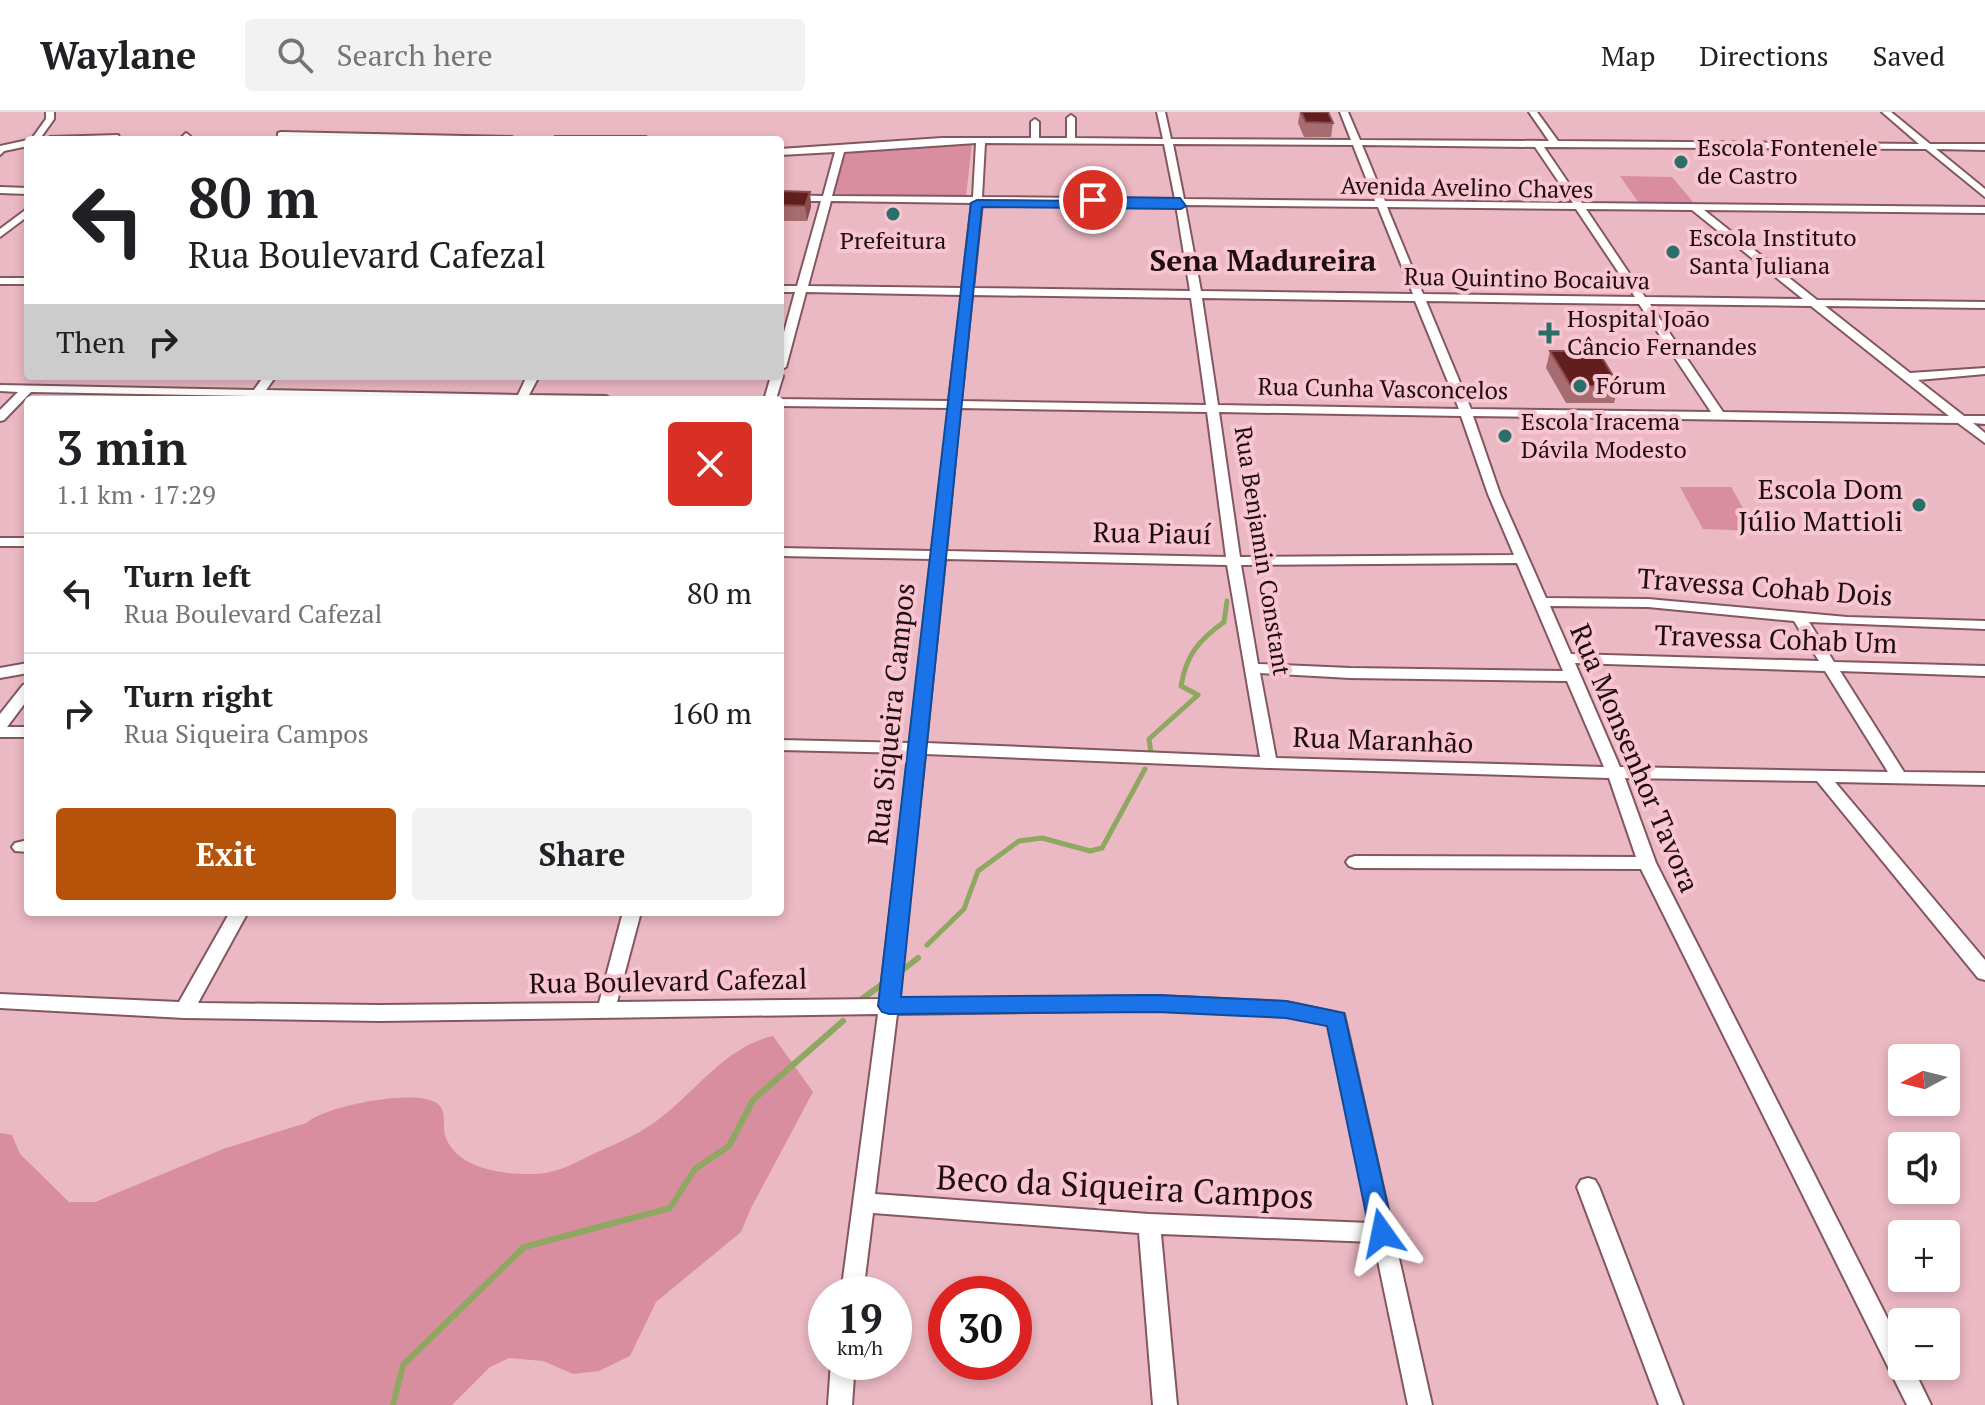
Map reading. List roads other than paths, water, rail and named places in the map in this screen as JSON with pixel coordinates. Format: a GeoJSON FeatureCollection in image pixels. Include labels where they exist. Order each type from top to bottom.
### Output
{"type":"FeatureCollection","features":[{"type":"Feature","properties":{"kind":"street"},"geometry":{"type":"LineString","coordinates":[[38,136],[50,119],[50,112]]}},
{"type":"Feature","properties":{"kind":"street","name":"Rua Benjamin Constant"},"geometry":{"type":"LineString","coordinates":[[1161,112],[1180,203],[1214,408],[1234,561],[1269,763]]}},
{"type":"Feature","properties":{"kind":"street","name":"Rua Monsenhor Tavora"},"geometry":{"type":"LineString","coordinates":[[1344,112],[1466,412],[1494,494],[1615,773],[1647,863],[1919,1405]]}},
{"type":"Feature","properties":{"kind":"street"},"geometry":{"type":"LineString","coordinates":[[1533,112],[1555,144]]}},
{"type":"Feature","properties":{"kind":"street"},"geometry":{"type":"LineString","coordinates":[[1886,112],[1985,194]]}},
{"type":"Feature","properties":{"kind":"street"},"geometry":{"type":"LineString","coordinates":[[1071,118],[1071,139]]}},
{"type":"Feature","properties":{"kind":"street"},"geometry":{"type":"LineString","coordinates":[[1035,122],[1035,139]]}},
{"type":"Feature","properties":{"kind":"street"},"geometry":{"type":"LineString","coordinates":[[281,135],[300,136]]}},
{"type":"Feature","properties":{"kind":"street"},"geometry":{"type":"LineString","coordinates":[[784,152],[840,151],[895,143],[1035,139],[1985,147]]}},
{"type":"Feature","properties":{"kind":"street","name":"Rua Siqueira Campos"},"geometry":{"type":"LineString","coordinates":[[854,1276],[889,1006],[981,140]]}},
{"type":"Feature","properties":{"kind":"street"},"geometry":{"type":"LineString","coordinates":[[0,150],[24,144]]}},
{"type":"Feature","properties":{"kind":"street"},"geometry":{"type":"LineString","coordinates":[[1538,144],[1719,416]]}},
{"type":"Feature","properties":{"kind":"street"},"geometry":{"type":"LineString","coordinates":[[784,354],[840,151]]}},
{"type":"Feature","properties":{"kind":"street"},"geometry":{"type":"LineString","coordinates":[[0,190],[24,191]]}},
{"type":"Feature","properties":{"kind":"street","name":"Avenida Avelino Chaves"},"geometry":{"type":"LineString","coordinates":[[784,198],[1985,212]]}},
{"type":"Feature","properties":{"kind":"street"},"geometry":{"type":"LineString","coordinates":[[1696,209],[1985,439]]}},
{"type":"Feature","properties":{"kind":"street"},"geometry":{"type":"LineString","coordinates":[[0,234],[24,214]]}},
{"type":"Feature","properties":{"kind":"street"},"geometry":{"type":"LineString","coordinates":[[0,281],[24,281]]}},
{"type":"Feature","properties":{"kind":"street","name":"Rua Quintino Bocaiuva"},"geometry":{"type":"LineString","coordinates":[[784,289],[1985,305]]}},
{"type":"Feature","properties":{"kind":"street"},"geometry":{"type":"LineString","coordinates":[[1908,377],[1985,371]]}},
{"type":"Feature","properties":{"kind":"street"},"geometry":{"type":"LineString","coordinates":[[255,396],[267,380]]}},
{"type":"Feature","properties":{"kind":"street"},"geometry":{"type":"LineString","coordinates":[[0,388],[226,396]]}},
{"type":"Feature","properties":{"kind":"street"},"geometry":{"type":"LineString","coordinates":[[0,417],[28,389]]}},
{"type":"Feature","properties":{"kind":"street","name":"Rua Cunha Vasconcelos"},"geometry":{"type":"LineString","coordinates":[[784,402],[1985,420]]}},
{"type":"Feature","properties":{"kind":"street"},"geometry":{"type":"LineString","coordinates":[[0,542],[24,542]]}},
{"type":"Feature","properties":{"kind":"street","name":"Rua Piauí"},"geometry":{"type":"LineString","coordinates":[[784,552],[1234,561],[1523,559]]}},
{"type":"Feature","properties":{"kind":"street","name":"Travessa Cohab Dois"},"geometry":{"type":"LineString","coordinates":[[1541,602],[1648,603],[1799,617],[1985,625]]}},
{"type":"Feature","properties":{"kind":"street"},"geometry":{"type":"LineString","coordinates":[[1799,617],[1899,777]]}},
{"type":"Feature","properties":{"kind":"street","name":"Travessa Cohab Um"},"geometry":{"type":"LineString","coordinates":[[1566,658],[1985,671]]}},
{"type":"Feature","properties":{"kind":"street"},"geometry":{"type":"LineString","coordinates":[[1253,668],[1574,676]]}},
{"type":"Feature","properties":{"kind":"street"},"geometry":{"type":"LineString","coordinates":[[0,673],[24,669]]}},
{"type":"Feature","properties":{"kind":"street"},"geometry":{"type":"LineString","coordinates":[[0,725],[24,693]]}},
{"type":"Feature","properties":{"kind":"street"},"geometry":{"type":"LineString","coordinates":[[0,732],[24,732]]}},
{"type":"Feature","properties":{"kind":"street","name":"Rua Maranhão"},"geometry":{"type":"LineString","coordinates":[[784,745],[917,747],[1269,763],[1615,773],[1985,779]]}},
{"type":"Feature","properties":{"kind":"street"},"geometry":{"type":"LineString","coordinates":[[1822,777],[1985,973]]}},
{"type":"Feature","properties":{"kind":"street"},"geometry":{"type":"LineString","coordinates":[[1355,862],[1647,863]]}},
{"type":"Feature","properties":{"kind":"street"},"geometry":{"type":"LineString","coordinates":[[184,1010],[237,916]]}},
{"type":"Feature","properties":{"kind":"street"},"geometry":{"type":"LineString","coordinates":[[606,1010],[631,916]]}},
{"type":"Feature","properties":{"kind":"street","name":"Rua Boulevard Cafezal"},"geometry":{"type":"LineString","coordinates":[[0,1001],[184,1010],[380,1013],[1157,1003],[1286,1009],[1337,1019],[1382,1233]]}},
{"type":"Feature","properties":{"kind":"street"},"geometry":{"type":"LineString","coordinates":[[1588,1187],[1671,1405]]}},
{"type":"Feature","properties":{"kind":"street","name":"Beco da Siqueira Campos"},"geometry":{"type":"LineString","coordinates":[[864,1203],[1149,1224],[1382,1233]]}},
{"type":"Feature","properties":{"kind":"street"},"geometry":{"type":"LineString","coordinates":[[1149,1224],[1165,1405]]}},
{"type":"Feature","properties":{"kind":"street"},"geometry":{"type":"LineString","coordinates":[[1382,1233],[1420,1405]]}},
{"type":"Feature","properties":{"kind":"street"},"geometry":{"type":"LineString","coordinates":[[840,1405],[842,1380]]}},
{"type":"Feature","properties":{"kind":"waterway"},"geometry":{"type":"LineString","coordinates":[[1151,753],[1149,739],[1198,695],[1181,686],[1186,665],[1207,635],[1224,622],[1227,601]]}},
{"type":"Feature","properties":{"kind":"waterway"},"geometry":{"type":"LineString","coordinates":[[927,945],[964,909],[978,871],[1019,841],[1042,838],[1090,851],[1102,848],[1145,769]]}},
{"type":"Feature","properties":{"kind":"waterway"},"geometry":{"type":"LineString","coordinates":[[900,972],[918,958]]}},
{"type":"Feature","properties":{"kind":"waterway"},"geometry":{"type":"LineString","coordinates":[[862,999],[885,982]]}},
{"type":"Feature","properties":{"kind":"waterway"},"geometry":{"type":"LineString","coordinates":[[393,1405],[403,1365],[524,1247],[670,1208],[695,1169],[729,1146],[753,1100],[843,1021]]}},
{"type":"Feature","properties":{"kind":"place","name":"Escola Fontenele de Castro"},"geometry":{"type":"Point","coordinates":[1681,162]}},
{"type":"Feature","properties":{"kind":"place","name":"Prefeitura"},"geometry":{"type":"Point","coordinates":[893,214]}},
{"type":"Feature","properties":{"kind":"place","name":"Escola Instituto Santa Juliana"},"geometry":{"type":"Point","coordinates":[1673,252]}},
{"type":"Feature","properties":{"kind":"place","name":"Hospital João Câncio Fernandes"},"geometry":{"type":"Point","coordinates":[1549,333]}},
{"type":"Feature","properties":{"kind":"place","name":"Fórum"},"geometry":{"type":"Point","coordinates":[1580,386]}},
{"type":"Feature","properties":{"kind":"place","name":"Escola Iracema Dávila Modesto"},"geometry":{"type":"Point","coordinates":[1505,436]}},
{"type":"Feature","properties":{"kind":"place","name":"Escola Dom Júlio Mattioli"},"geometry":{"type":"Point","coordinates":[1919,505]}},
{"type":"Feature","properties":{"kind":"district","name":"Sena Madureira"},"geometry":{"type":"Point","coordinates":[1263,261]}}]}
